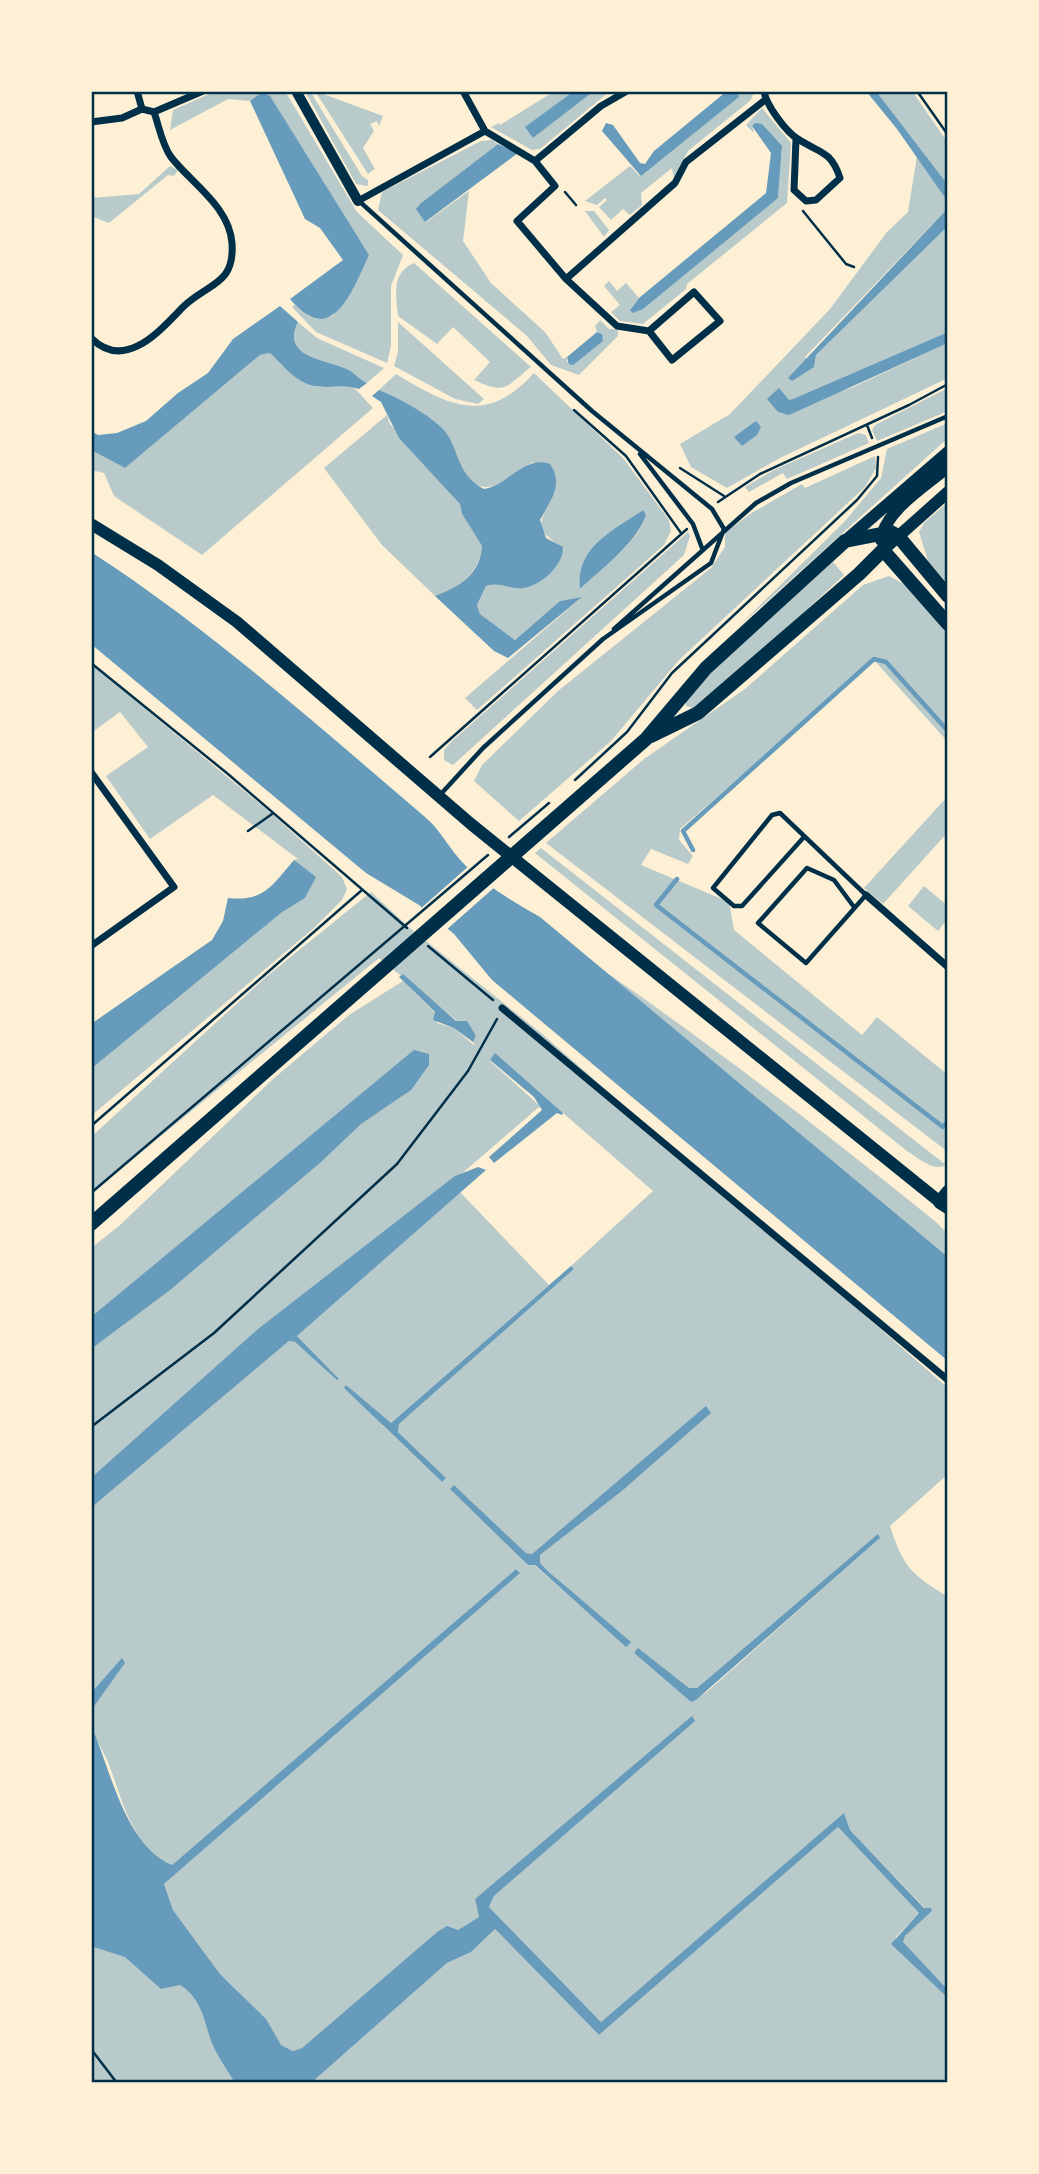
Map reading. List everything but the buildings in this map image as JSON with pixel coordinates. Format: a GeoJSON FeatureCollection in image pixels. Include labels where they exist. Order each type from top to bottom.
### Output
{"type":"FeatureCollection","features":[{"type":"Feature","properties":{"kind":"main road"},"geometry":{"type":"LineString","coordinates":[[91,1224],[646,739],[706,668],[845,541],[948,452]]}},
{"type":"Feature","properties":{"kind":"main road"},"geometry":{"type":"LineString","coordinates":[[948,467],[899,509],[882,532],[883,550],[948,624]]}},
{"type":"Feature","properties":{"kind":"main road"},"geometry":{"type":"LineString","coordinates":[[646,739],[698,713],[859,574],[948,492]]}},
{"type":"Feature","properties":{"kind":"main road"},"geometry":{"type":"LineString","coordinates":[[91,524],[158,565],[237,622],[440,796],[946,1204]]}},
{"type":"Feature","properties":{"kind":"main road"},"geometry":{"type":"LineString","coordinates":[[845,541],[882,532],[898,536],[948,596]]}},
{"type":"Feature","properties":{"kind":"street"},"geometry":{"type":"LineString","coordinates":[[137,91],[142,109]]}},
{"type":"Feature","properties":{"kind":"street"},"geometry":{"type":"LineString","coordinates":[[91,122],[122,118],[142,109],[154,112],[203,91]]}},
{"type":"Feature","properties":{"kind":"street"},"geometry":{"type":"LineString","coordinates":[[296,91],[358,201],[485,131]]}},
{"type":"Feature","properties":{"kind":"street"},"geometry":{"type":"LineString","coordinates":[[463,91],[485,131],[535,161],[555,186],[517,221],[566,279],[617,326],[649,331],[672,360],[719,321],[694,292],[649,331]]}},
{"type":"Feature","properties":{"kind":"street"},"geometry":{"type":"LineString","coordinates":[[535,161],[601,106],[627,91]]}},
{"type":"Feature","properties":{"kind":"street"},"geometry":{"type":"LineString","coordinates":[[764,91],[765,100],[796,139],[814,146],[835,162],[840,178],[816,200],[806,201],[794,190],[796,139]]}},
{"type":"Feature","properties":{"kind":"street"},"geometry":{"type":"LineString","coordinates":[[566,279],[675,183],[686,162],[765,100]]}},
{"type":"Feature","properties":{"kind":"street"},"geometry":{"type":"LineString","coordinates":[[91,338],[121,350],[140,346],[165,329],[185,304],[224,278],[233,261],[232,238],[220,214],[203,187],[168,153],[154,112]]}},
{"type":"Feature","properties":{"kind":"street"},"geometry":{"type":"LineString","coordinates":[[91,772],[174,887],[91,946]]}},
{"type":"Feature","properties":{"kind":"street"},"geometry":{"type":"LineString","coordinates":[[866,895],[948,967]]}},
{"type":"Feature","properties":{"kind":"street"},"geometry":{"type":"LineString","coordinates":[[502,1008],[948,1380]]}},
{"type":"Feature","properties":{"kind":"lane"},"geometry":{"type":"LineString","coordinates":[[358,201],[563,386],[712,509],[723,529],[712,563],[603,639]]}},
{"type":"Feature","properties":{"kind":"lane"},"geometry":{"type":"LineString","coordinates":[[440,796],[484,748],[723,529],[756,503],[791,483],[948,416]]}},
{"type":"Feature","properties":{"kind":"lane"},"geometry":{"type":"LineString","coordinates":[[636,448],[693,524],[702,548]]}},
{"type":"Feature","properties":{"kind":"lane"},"geometry":{"type":"LineString","coordinates":[[804,837],[741,906],[730,903],[713,888],[772,815],[784,815],[866,895],[806,963],[758,923],[807,868],[834,880],[854,907]]}},
{"type":"Feature","properties":{"kind":"path"},"geometry":{"type":"LineString","coordinates":[[916,91],[948,135]]}},
{"type":"Feature","properties":{"kind":"path"},"geometry":{"type":"LineString","coordinates":[[555,186],[562,189],[576,205]]}},
{"type":"Feature","properties":{"kind":"path"},"geometry":{"type":"LineString","coordinates":[[806,201],[802,212],[846,264],[854,267]]}},
{"type":"Feature","properties":{"kind":"path"},"geometry":{"type":"LineString","coordinates":[[712,509],[724,496],[760,474],[948,384]]}},
{"type":"Feature","properties":{"kind":"path"},"geometry":{"type":"LineString","coordinates":[[563,386],[563,393],[575,411],[626,456],[681,533]]}},
{"type":"Feature","properties":{"kind":"path"},"geometry":{"type":"LineString","coordinates":[[570,784],[627,732],[672,673],[857,500],[877,476],[879,462],[867,425]]}},
{"type":"Feature","properties":{"kind":"path"},"geometry":{"type":"LineString","coordinates":[[430,757],[693,524]]}},
{"type":"Feature","properties":{"kind":"path"},"geometry":{"type":"LineString","coordinates":[[91,663],[415,934]]}},
{"type":"Feature","properties":{"kind":"path"},"geometry":{"type":"LineString","coordinates":[[502,843],[551,801]]}},
{"type":"Feature","properties":{"kind":"path"},"geometry":{"type":"LineString","coordinates":[[248,831],[272,814]]}},
{"type":"Feature","properties":{"kind":"path"},"geometry":{"type":"LineString","coordinates":[[91,1193],[280,1030],[326,996],[492,852]]}},
{"type":"Feature","properties":{"kind":"path"},"geometry":{"type":"LineString","coordinates":[[91,1126],[362,890]]}},
{"type":"Feature","properties":{"kind":"path"},"geometry":{"type":"LineString","coordinates":[[91,1427],[214,1333],[397,1164],[468,1072],[502,1008],[425,943]]}},
{"type":"Feature","properties":{"kind":"path"},"geometry":{"type":"LineString","coordinates":[[91,2049],[117,2083]]}},
{"type":"Feature","properties":{"kind":"shaded area"},"geometry":{"type":"Polygon","coordinates":[[[216,91],[285,91],[357,212],[403,255],[391,286],[391,346],[387,363],[316,332],[292,307],[295,305],[316,319],[333,316],[369,255],[262,92],[250,101],[228,99],[170,130],[173,110],[216,91]]]}},
{"type":"Feature","properties":{"kind":"shaded area"},"geometry":{"type":"Polygon","coordinates":[[[305,91],[310,91],[362,176],[368,180],[368,186],[356,184],[305,91]]]}},
{"type":"Feature","properties":{"kind":"shaded area"},"geometry":{"type":"Polygon","coordinates":[[[315,91],[383,116],[379,126],[377,121],[370,124],[374,131],[363,148],[375,169],[368,174],[315,91]]]}},
{"type":"Feature","properties":{"kind":"shaded area"},"geometry":{"type":"Polygon","coordinates":[[[555,91],[574,91],[526,127],[533,138],[594,91],[610,91],[540,149],[532,150],[491,127],[499,123],[500,125],[555,91]]]}},
{"type":"Feature","properties":{"kind":"shaded area"},"geometry":{"type":"Polygon","coordinates":[[[738,91],[754,91],[751,100],[688,151],[674,179],[672,168],[641,193],[642,205],[630,215],[623,209],[611,220],[599,207],[607,200],[605,198],[597,205],[585,201],[630,166],[640,176],[739,97],[738,91]]]}},
{"type":"Feature","properties":{"kind":"shaded area"},"geometry":{"type":"Polygon","coordinates":[[[876,91],[912,91],[948,143],[948,185],[876,91]]]}},
{"type":"Feature","properties":{"kind":"shaded area"},"geometry":{"type":"Polygon","coordinates":[[[762,108],[791,143],[787,203],[687,284],[686,289],[643,324],[620,321],[611,312],[620,305],[604,286],[609,281],[617,291],[626,283],[639,298],[630,309],[778,198],[782,146],[752,126],[754,133],[746,125],[762,108]]]}},
{"type":"Feature","properties":{"kind":"shaded area"},"geometry":{"type":"Polygon","coordinates":[[[492,140],[498,144],[421,203],[426,222],[469,191],[463,241],[491,283],[545,332],[563,359],[567,357],[567,362],[602,334],[597,332],[595,326],[600,320],[609,329],[618,329],[618,336],[579,375],[551,365],[527,336],[378,210],[382,192],[481,141],[492,140]]]}},
{"type":"Feature","properties":{"kind":"shaded area"},"geometry":{"type":"Polygon","coordinates":[[[917,156],[948,202],[948,208],[805,357],[814,367],[816,355],[948,226],[948,332],[789,401],[778,412],[851,388],[948,343],[948,378],[780,458],[727,488],[691,467],[680,444],[730,414],[830,309],[887,232],[908,212],[917,156]]]}},
{"type":"Feature","properties":{"kind":"shaded area"},"geometry":{"type":"Polygon","coordinates":[[[170,166],[178,170],[174,176],[168,175],[109,223],[91,216],[91,198],[139,194],[170,166]]]}},
{"type":"Feature","properties":{"kind":"shaded area"},"geometry":{"type":"Polygon","coordinates":[[[585,211],[594,211],[609,230],[604,237],[585,211]]]}},
{"type":"Feature","properties":{"kind":"shaded area"},"geometry":{"type":"Polygon","coordinates":[[[414,263],[531,367],[505,387],[485,385],[474,380],[490,362],[453,327],[437,344],[398,316],[398,279],[407,267],[414,263]]]}},
{"type":"Feature","properties":{"kind":"shaded area"},"geometry":{"type":"Polygon","coordinates":[[[298,322],[317,338],[384,368],[367,383],[349,370],[308,355],[295,343],[294,334],[298,322]]]}},
{"type":"Feature","properties":{"kind":"shaded area"},"geometry":{"type":"Polygon","coordinates":[[[398,322],[484,399],[478,404],[455,399],[394,366],[398,352],[398,322]]]}},
{"type":"Feature","properties":{"kind":"shaded area"},"geometry":{"type":"Polygon","coordinates":[[[270,353],[317,387],[350,386],[373,408],[202,555],[114,496],[104,473],[91,470],[91,450],[125,468],[260,355],[270,353]]]}},
{"type":"Feature","properties":{"kind":"shaded area"},"geometry":{"type":"Polygon","coordinates":[[[534,373],[623,458],[669,520],[671,531],[664,545],[477,710],[465,698],[581,598],[560,601],[515,640],[480,614],[477,605],[486,586],[494,583],[522,588],[564,550],[542,529],[542,518],[552,498],[533,462],[500,483],[482,487],[474,483],[465,474],[438,424],[414,407],[379,390],[396,374],[433,395],[467,405],[483,405],[500,400],[516,390],[534,373]],[[643,510],[602,538],[581,588],[627,545],[646,515],[643,510]]]}},
{"type":"Feature","properties":{"kind":"shaded area"},"geometry":{"type":"Polygon","coordinates":[[[948,388],[948,411],[877,441],[872,430],[875,425],[948,388]]]}},
{"type":"Feature","properties":{"kind":"shaded area"},"geometry":{"type":"Polygon","coordinates":[[[387,415],[390,424],[460,504],[462,514],[482,546],[477,565],[467,578],[435,596],[382,545],[324,468],[387,415]]]}},
{"type":"Feature","properties":{"kind":"shaded area"},"geometry":{"type":"Polygon","coordinates":[[[948,423],[948,438],[735,630],[845,521],[881,478],[887,449],[948,423]]]}},
{"type":"Feature","properties":{"kind":"shaded area"},"geometry":{"type":"Polygon","coordinates":[[[858,433],[866,435],[869,443],[787,479],[783,473],[749,492],[745,487],[774,470],[858,433]]]}},
{"type":"Feature","properties":{"kind":"shaded area"},"geometry":{"type":"Polygon","coordinates":[[[875,456],[876,468],[865,487],[679,660],[611,741],[519,821],[474,781],[482,765],[558,691],[711,568],[725,547],[725,533],[750,514],[802,484],[805,488],[875,456]]]}},
{"type":"Feature","properties":{"kind":"shaded area"},"geometry":{"type":"Polygon","coordinates":[[[948,502],[948,584],[928,561],[919,532],[924,523],[948,502]]]}},
{"type":"Feature","properties":{"kind":"shaded area"},"geometry":{"type":"Polygon","coordinates":[[[688,532],[690,536],[684,555],[453,765],[444,760],[444,750],[452,741],[688,532]]]}},
{"type":"Feature","properties":{"kind":"shaded area"},"geometry":{"type":"Polygon","coordinates":[[[833,562],[844,575],[773,641],[693,708],[686,706],[686,700],[719,664],[833,562]]]}},
{"type":"Feature","properties":{"kind":"shaded area"},"geometry":{"type":"Polygon","coordinates":[[[889,576],[909,587],[948,632],[948,742],[874,660],[680,829],[679,840],[693,856],[688,864],[651,849],[641,865],[729,902],[734,930],[862,1035],[877,1017],[948,1075],[948,1152],[546,843],[644,759],[745,689],[863,585],[889,576]]]}},
{"type":"Feature","properties":{"kind":"shaded area"},"geometry":{"type":"Polygon","coordinates":[[[91,664],[272,814],[342,877],[347,889],[342,900],[314,928],[91,1116],[91,1069],[281,913],[305,898],[315,878],[294,860],[298,859],[213,795],[150,839],[106,776],[148,747],[120,712],[91,733],[91,664]]]}},
{"type":"Feature","properties":{"kind":"shaded area"},"geometry":{"type":"Polygon","coordinates":[[[948,796],[948,832],[883,904],[864,888],[948,796]]]}},
{"type":"Feature","properties":{"kind":"shaded area"},"geometry":{"type":"Polygon","coordinates":[[[541,848],[946,1165],[936,1167],[907,1151],[535,853],[541,848]]]}},
{"type":"Feature","properties":{"kind":"shaded area"},"geometry":{"type":"Polygon","coordinates":[[[924,886],[948,906],[948,918],[938,931],[908,906],[924,886]]]}},
{"type":"Feature","properties":{"kind":"shaded area"},"geometry":{"type":"Polygon","coordinates":[[[371,892],[411,929],[541,1033],[948,1388],[948,1474],[890,1526],[910,1569],[948,1597],[948,1990],[902,1942],[932,1911],[925,1908],[850,1830],[844,1814],[601,2022],[489,1907],[494,1896],[695,1718],[475,1899],[479,1917],[458,1930],[437,1932],[302,2048],[293,2051],[281,2045],[235,1988],[220,1974],[173,1910],[164,1884],[519,1572],[516,1569],[172,1865],[158,1857],[147,1846],[130,1821],[92,1724],[95,1702],[115,1675],[91,1693],[91,1508],[289,1341],[295,1342],[339,1379],[297,1336],[460,1192],[549,1285],[391,1423],[386,1421],[382,1425],[442,1482],[446,1478],[398,1432],[399,1424],[574,1269],[571,1266],[653,1191],[495,1054],[490,1061],[540,1106],[91,1494],[91,1334],[177,1248],[91,1317],[91,1248],[119,1226],[273,1079],[349,1015],[403,981],[435,1013],[437,1023],[454,1028],[475,1046],[473,1042],[476,1036],[379,958],[91,1193],[91,1137],[267,976],[371,892]],[[706,1407],[532,1554],[526,1553],[454,1485],[528,1565],[534,1565],[627,1647],[540,1563],[540,1555],[622,1491],[711,1413],[706,1407]],[[878,1535],[697,1688],[689,1688],[638,1649],[634,1653],[691,1702],[708,1691],[880,1538],[878,1535]]]}},
{"type":"Feature","properties":{"kind":"shaded area"},"geometry":{"type":"Polygon","coordinates":[[[603,970],[688,1030],[936,1222],[948,1234],[948,1257],[603,970]]]}},
{"type":"Feature","properties":{"kind":"shaded area"},"geometry":{"type":"Polygon","coordinates":[[[91,1814],[266,2083],[91,2083],[91,1814]]]}},
{"type":"Feature","properties":{"kind":"shaded area"},"geometry":{"type":"Polygon","coordinates":[[[838,1827],[919,1913],[896,1937],[897,1947],[948,1998],[948,2083],[311,2083],[447,1963],[471,1952],[495,1929],[599,2035],[838,1827]]]}},
{"type":"Feature","properties":{"kind":"water"},"geometry":{"type":"Polygon","coordinates":[[[574,91],[594,91],[533,138],[525,127],[574,91]]]}},
{"type":"Feature","properties":{"kind":"water"},"geometry":{"type":"Polygon","coordinates":[[[727,91],[738,91],[739,97],[641,176],[602,131],[606,123],[613,125],[640,163],[645,164],[654,151],[727,91]]]}},
{"type":"Feature","properties":{"kind":"water"},"geometry":{"type":"Polygon","coordinates":[[[866,91],[876,91],[948,185],[948,202],[897,129],[866,91]]]}},
{"type":"Feature","properties":{"kind":"water"},"geometry":{"type":"Polygon","coordinates":[[[262,92],[270,96],[369,255],[348,298],[339,310],[329,317],[318,319],[305,313],[290,299],[343,260],[320,228],[305,219],[250,101],[262,92]]]}},
{"type":"Feature","properties":{"kind":"water"},"geometry":{"type":"Polygon","coordinates":[[[755,123],[762,124],[782,146],[778,198],[643,309],[633,313],[630,310],[639,298],[766,193],[771,153],[752,126],[755,123]]]}},
{"type":"Feature","properties":{"kind":"water"},"geometry":{"type":"Polygon","coordinates":[[[498,144],[518,153],[425,222],[416,209],[421,203],[498,144]]]}},
{"type":"Feature","properties":{"kind":"water"},"geometry":{"type":"Polygon","coordinates":[[[948,208],[948,226],[816,355],[814,367],[792,381],[788,378],[948,208]]]}},
{"type":"Feature","properties":{"kind":"water"},"geometry":{"type":"Polygon","coordinates":[[[280,306],[298,322],[294,334],[295,343],[300,350],[349,370],[367,383],[359,389],[308,384],[290,373],[270,353],[260,355],[125,468],[91,450],[91,431],[98,435],[117,433],[146,421],[178,393],[208,373],[233,339],[280,306]]]}},
{"type":"Feature","properties":{"kind":"water"},"geometry":{"type":"Polygon","coordinates":[[[597,332],[602,334],[603,341],[573,365],[569,364],[567,357],[597,332]]]}},
{"type":"Feature","properties":{"kind":"water"},"geometry":{"type":"Polygon","coordinates":[[[948,332],[948,343],[789,415],[778,412],[767,399],[779,388],[789,400],[793,399],[948,332]]]}},
{"type":"Feature","properties":{"kind":"water"},"geometry":{"type":"Polygon","coordinates":[[[379,390],[412,406],[441,427],[452,442],[467,476],[484,489],[533,464],[550,464],[554,471],[554,492],[540,520],[546,538],[563,547],[560,561],[550,573],[531,586],[486,586],[477,605],[480,614],[515,640],[560,601],[582,597],[508,658],[494,651],[435,596],[453,588],[473,572],[482,546],[462,514],[460,504],[399,438],[381,402],[372,396],[379,390]]]}},
{"type":"Feature","properties":{"kind":"water"},"geometry":{"type":"Polygon","coordinates":[[[756,421],[761,427],[757,435],[742,446],[734,437],[756,421]]]}},
{"type":"Feature","properties":{"kind":"water"},"geometry":{"type":"Polygon","coordinates":[[[643,510],[646,515],[635,536],[580,589],[580,574],[590,551],[609,533],[643,510]]]}},
{"type":"Feature","properties":{"kind":"water"},"geometry":{"type":"Polygon","coordinates":[[[91,552],[178,613],[262,679],[431,822],[474,874],[540,917],[948,1257],[948,1361],[492,980],[454,934],[419,905],[366,873],[91,644],[91,552]]]}},
{"type":"Feature","properties":{"kind":"water"},"geometry":{"type":"Polygon","coordinates":[[[294,860],[316,877],[305,898],[281,913],[91,1069],[91,1024],[212,940],[223,921],[228,898],[251,897],[267,890],[294,860]]]}},
{"type":"Feature","properties":{"kind":"water"},"geometry":{"type":"Polygon","coordinates":[[[403,974],[456,1021],[467,1021],[476,1036],[473,1042],[454,1028],[433,1020],[435,1012],[399,977],[403,974]]]}},
{"type":"Feature","properties":{"kind":"water"},"geometry":{"type":"Polygon","coordinates":[[[414,1050],[429,1054],[429,1065],[411,1090],[361,1124],[321,1162],[170,1290],[91,1349],[91,1317],[414,1050]]]}},
{"type":"Feature","properties":{"kind":"water"},"geometry":{"type":"Polygon","coordinates":[[[495,1053],[563,1113],[557,1113],[494,1163],[489,1157],[542,1110],[534,1097],[490,1060],[495,1053]]]}},
{"type":"Feature","properties":{"kind":"water"},"geometry":{"type":"Polygon","coordinates":[[[478,1167],[486,1170],[297,1336],[339,1379],[295,1342],[289,1341],[91,1508],[91,1478],[258,1329],[455,1176],[478,1167]]]}},
{"type":"Feature","properties":{"kind":"water"},"geometry":{"type":"Polygon","coordinates":[[[571,1266],[574,1269],[399,1424],[398,1432],[446,1478],[442,1482],[344,1388],[346,1385],[391,1423],[571,1266]]]}},
{"type":"Feature","properties":{"kind":"water"},"geometry":{"type":"Polygon","coordinates":[[[706,1406],[711,1413],[622,1491],[540,1555],[540,1563],[550,1573],[631,1642],[626,1647],[535,1565],[528,1565],[450,1489],[454,1485],[526,1553],[532,1554],[706,1406]]]}},
{"type":"Feature","properties":{"kind":"water"},"geometry":{"type":"Polygon","coordinates":[[[878,1534],[880,1538],[696,1700],[691,1702],[634,1653],[638,1648],[689,1688],[697,1688],[878,1534]]]}},
{"type":"Feature","properties":{"kind":"water"},"geometry":{"type":"Polygon","coordinates":[[[516,1569],[520,1573],[164,1884],[173,1910],[220,1974],[266,2019],[281,2045],[293,2051],[302,2048],[437,1932],[447,1926],[458,1930],[479,1917],[475,1899],[692,1716],[695,1721],[494,1896],[489,1907],[601,2022],[844,1813],[850,1830],[924,1908],[931,1908],[932,1911],[905,1936],[903,1942],[948,1990],[948,1998],[891,1944],[919,1913],[838,1827],[599,2035],[495,1929],[471,1952],[447,1963],[311,2083],[235,2083],[212,2044],[200,2008],[187,1990],[180,1985],[161,1989],[125,1957],[91,1946],[91,1725],[131,1823],[142,1841],[156,1855],[172,1865],[516,1569]]]}},
{"type":"Feature","properties":{"kind":"water"},"geometry":{"type":"Polygon","coordinates":[[[122,1658],[125,1663],[92,1709],[91,1719],[91,1693],[122,1658]]]}},
{"type":"Feature","properties":{"kind":"pier"},"geometry":{"type":"Polygon","coordinates":[[[470,865],[496,886],[445,931],[419,910],[470,865]]]}},
{"type":"Feature","properties":{"kind":"waterway"},"geometry":{"type":"LineString","coordinates":[[693,850],[683,831],[874,659],[886,662],[948,731]]}},
{"type":"Feature","properties":{"kind":"waterway"},"geometry":{"type":"LineString","coordinates":[[677,879],[656,905],[943,1127],[948,1121]]}}]}
